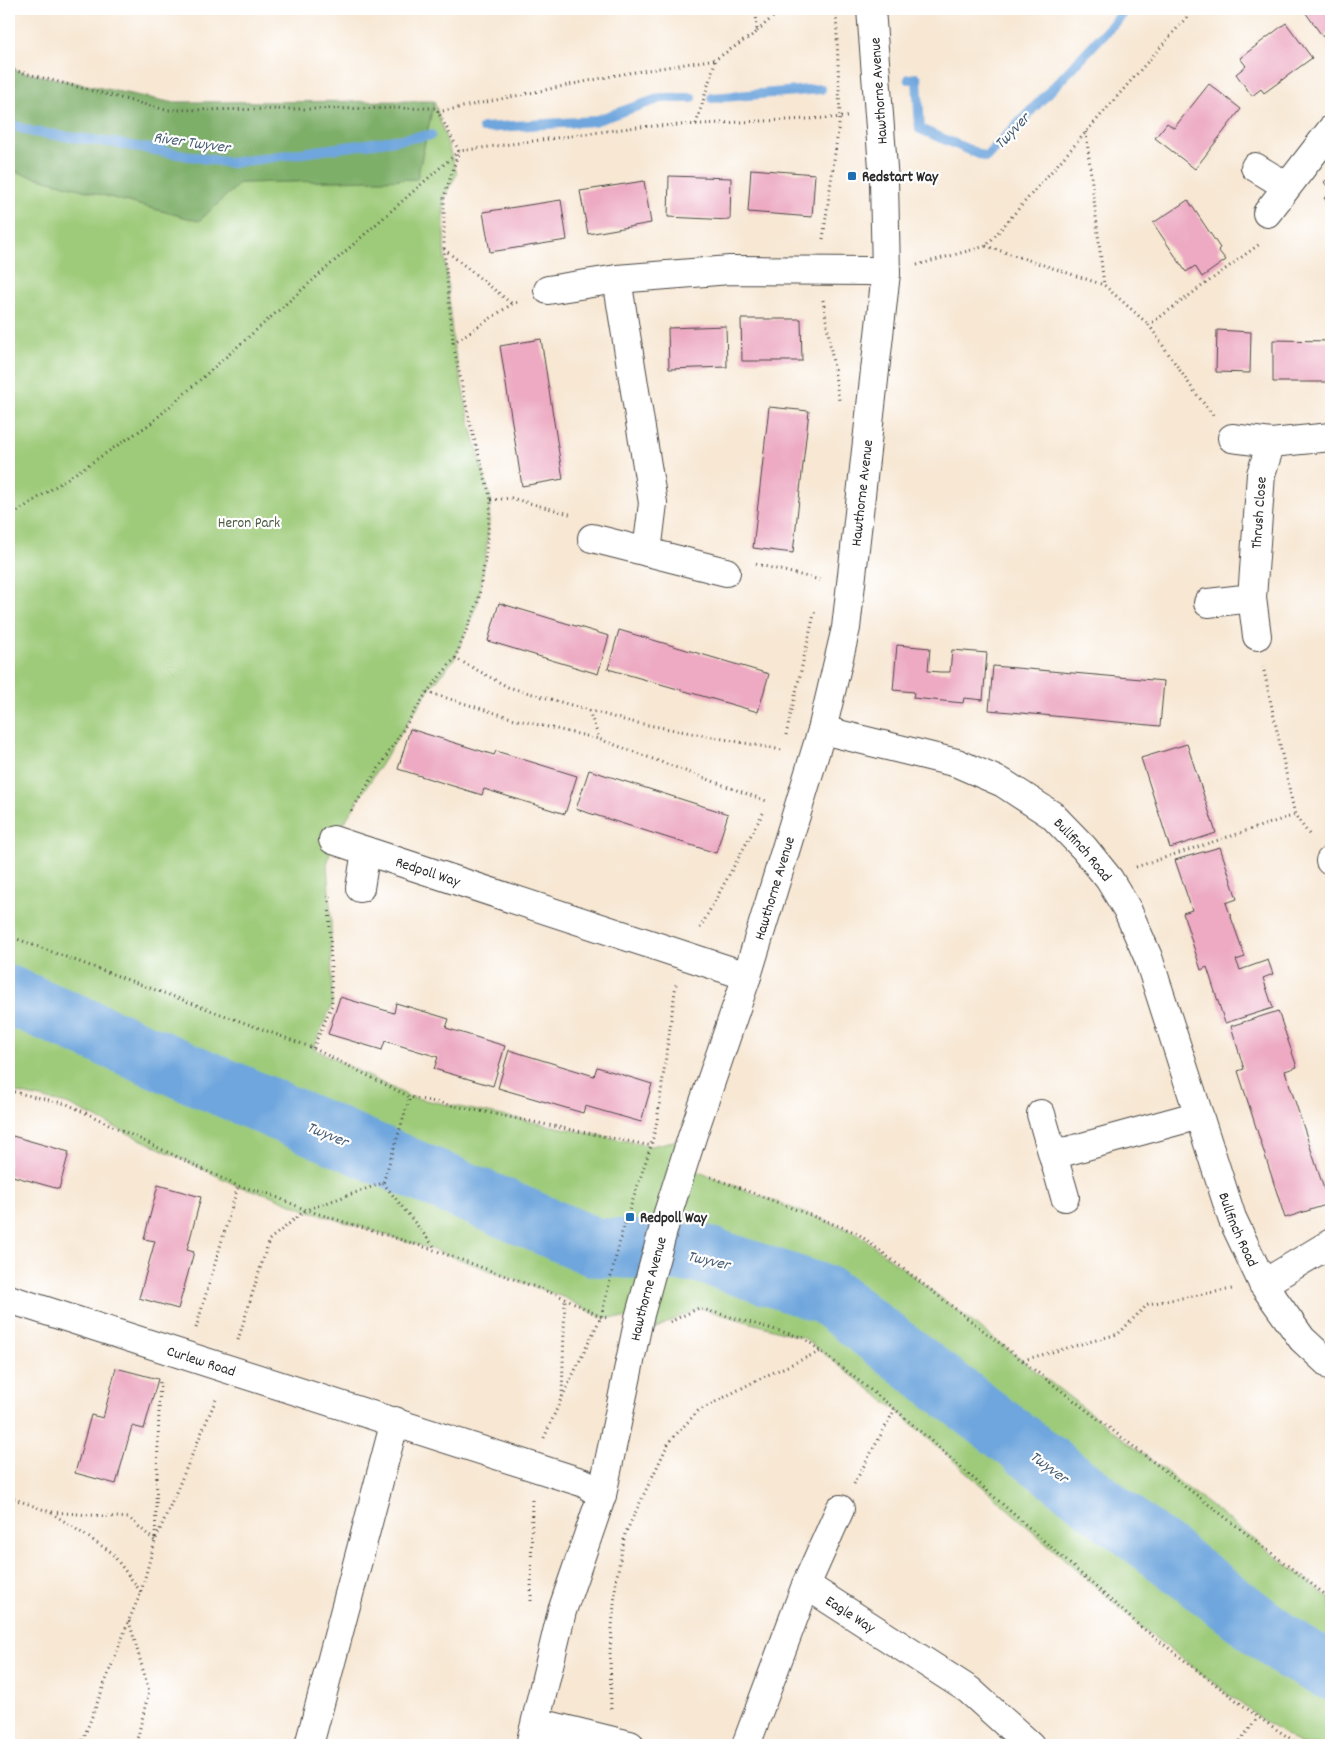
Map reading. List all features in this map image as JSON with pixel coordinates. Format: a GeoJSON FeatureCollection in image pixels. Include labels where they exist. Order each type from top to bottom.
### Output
{"type":"FeatureCollection","features":[{"type":"Feature","properties":{"kind":"street","name":"Hawthorne Avenue"},"geometry":{"type":"LineString","coordinates":[[533,1734],[562,1611],[602,1495],[640,1318],[667,1216],[682,1166],[747,976],[822,730],[846,628],[886,273],[884,180],[871,9]]}},
{"type":"Feature","properties":{"kind":"street"},"geometry":{"type":"LineString","coordinates":[[1267,213],[1331,130]]}},
{"type":"Feature","properties":{"kind":"street"},"geometry":{"type":"LineString","coordinates":[[1255,167],[1286,186]]}},
{"type":"Feature","properties":{"kind":"street"},"geometry":{"type":"LineString","coordinates":[[548,290],[617,279],[730,270],[821,270],[886,273]]}},
{"type":"Feature","properties":{"kind":"street"},"geometry":{"type":"LineString","coordinates":[[617,279],[653,503],[647,552]]}},
{"type":"Feature","properties":{"kind":"street"},"geometry":{"type":"LineString","coordinates":[[1232,438],[1271,443],[1331,437]]}},
{"type":"Feature","properties":{"kind":"street","name":"Thrush Close"},"geometry":{"type":"LineString","coordinates":[[1257,636],[1252,598],[1261,474],[1271,443]]}},
{"type":"Feature","properties":{"kind":"street"},"geometry":{"type":"LineString","coordinates":[[592,538],[726,572]]}},
{"type":"Feature","properties":{"kind":"street"},"geometry":{"type":"LineString","coordinates":[[1208,603],[1252,598]]}},
{"type":"Feature","properties":{"kind":"street","name":"Bullfinch Road"},"geometry":{"type":"LineString","coordinates":[[822,730],[957,763],[1003,783],[1052,815],[1084,848],[1109,879],[1127,909],[1148,956],[1232,1218],[1263,1284],[1302,1339],[1331,1366]]}},
{"type":"Feature","properties":{"kind":"street","name":"Redpoll Way"},"geometry":{"type":"LineString","coordinates":[[333,840],[686,954],[747,976]]}},
{"type":"Feature","properties":{"kind":"street"},"geometry":{"type":"LineString","coordinates":[[360,888],[366,851]]}},
{"type":"Feature","properties":{"kind":"street"},"geometry":{"type":"LineString","coordinates":[[1041,1114],[1065,1197]]}},
{"type":"Feature","properties":{"kind":"street"},"geometry":{"type":"LineString","coordinates":[[1053,1156],[1199,1115]]}},
{"type":"Feature","properties":{"kind":"street","name":"Bullfinch Road"},"geometry":{"type":"LineString","coordinates":[[1263,1284],[1331,1243]]}},
{"type":"Feature","properties":{"kind":"street","name":"Curlew Road"},"geometry":{"type":"LineString","coordinates":[[9,1299],[584,1483],[602,1495]]}},
{"type":"Feature","properties":{"kind":"street"},"geometry":{"type":"LineString","coordinates":[[309,1745],[395,1421]]}},
{"type":"Feature","properties":{"kind":"street"},"geometry":{"type":"LineString","coordinates":[[806,1585],[840,1509]]}},
{"type":"Feature","properties":{"kind":"street","name":"Eagle Way"},"geometry":{"type":"LineString","coordinates":[[746,1745],[806,1585],[969,1690],[1030,1745]]}},
{"type":"Feature","properties":{"kind":"street"},"geometry":{"type":"LineString","coordinates":[[533,1734],[621,1742]]}},
{"type":"Feature","properties":{"kind":"path"},"geometry":{"type":"LineString","coordinates":[[757,32],[756,12],[758,9]]}},
{"type":"Feature","properties":{"kind":"path"},"geometry":{"type":"LineString","coordinates":[[438,112],[617,75],[716,59],[757,32],[782,9]]}},
{"type":"Feature","properties":{"kind":"path"},"geometry":{"type":"LineString","coordinates":[[836,9],[840,118],[821,250],[821,270],[822,295],[840,403]]}},
{"type":"Feature","properties":{"kind":"path"},"geometry":{"type":"LineString","coordinates":[[986,246],[1194,9]]}},
{"type":"Feature","properties":{"kind":"path"},"geometry":{"type":"LineString","coordinates":[[696,124],[716,59]]}},
{"type":"Feature","properties":{"kind":"path"},"geometry":{"type":"LineString","coordinates":[[9,69],[166,110],[436,108],[458,151],[444,197],[444,248],[453,343],[470,423],[491,500],[486,553],[478,602],[456,658],[427,692],[333,840]]}},
{"type":"Feature","properties":{"kind":"path"},"geometry":{"type":"LineString","coordinates":[[9,517],[150,424],[458,151],[637,127],[840,118]]}},
{"type":"Feature","properties":{"kind":"path"},"geometry":{"type":"LineString","coordinates":[[1086,132],[1104,285]]}},
{"type":"Feature","properties":{"kind":"path"},"geometry":{"type":"LineString","coordinates":[[1149,325],[1266,240],[1267,213]]}},
{"type":"Feature","properties":{"kind":"path"},"geometry":{"type":"LineString","coordinates":[[886,273],[986,246],[1104,285],[1149,325],[1194,391],[1232,438]]}},
{"type":"Feature","properties":{"kind":"path"},"geometry":{"type":"LineString","coordinates":[[444,248],[512,304],[453,343]]}},
{"type":"Feature","properties":{"kind":"path"},"geometry":{"type":"LineString","coordinates":[[491,500],[511,498],[574,515]]}},
{"type":"Feature","properties":{"kind":"path"},"geometry":{"type":"LineString","coordinates":[[755,564],[821,580]]}},
{"type":"Feature","properties":{"kind":"path"},"geometry":{"type":"LineString","coordinates":[[819,588],[822,571]]}},
{"type":"Feature","properties":{"kind":"path"},"geometry":{"type":"LineString","coordinates":[[780,759],[816,605]]}},
{"type":"Feature","properties":{"kind":"path"},"geometry":{"type":"LineString","coordinates":[[1257,636],[1295,815],[1330,861]]}},
{"type":"Feature","properties":{"kind":"path"},"geometry":{"type":"LineString","coordinates":[[456,658],[508,687],[627,721],[782,750]]}},
{"type":"Feature","properties":{"kind":"path"},"geometry":{"type":"LineString","coordinates":[[427,692],[518,720],[599,739],[769,802]]}},
{"type":"Feature","properties":{"kind":"path"},"geometry":{"type":"LineString","coordinates":[[589,710],[599,739]]}},
{"type":"Feature","properties":{"kind":"path"},"geometry":{"type":"LineString","coordinates":[[531,1602],[532,1466],[600,1317],[622,1232],[651,1146],[657,1121],[678,970],[769,802],[771,793]]}},
{"type":"Feature","properties":{"kind":"path"},"geometry":{"type":"LineString","coordinates":[[1109,879],[1124,871],[1295,815]]}},
{"type":"Feature","properties":{"kind":"path"},"geometry":{"type":"LineString","coordinates":[[313,1048],[332,1006],[329,892]]}},
{"type":"Feature","properties":{"kind":"path"},"geometry":{"type":"LineString","coordinates":[[9,936],[313,1048],[410,1097],[651,1146],[692,1137]]}},
{"type":"Feature","properties":{"kind":"path"},"geometry":{"type":"LineString","coordinates":[[9,1091],[67,1104],[238,1186],[267,1194],[306,1210],[437,1250],[565,1298],[600,1317],[640,1318],[699,1308],[804,1338],[895,1409],[1141,1627],[1258,1717],[1300,1745]]}},
{"type":"Feature","properties":{"kind":"path"},"geometry":{"type":"LineString","coordinates":[[383,1183],[410,1097]]}},
{"type":"Feature","properties":{"kind":"path"},"geometry":{"type":"LineString","coordinates":[[682,1166],[857,1233],[1331,1599]]}},
{"type":"Feature","properties":{"kind":"path"},"geometry":{"type":"LineString","coordinates":[[81,1745],[141,1592],[155,1541],[229,1370],[269,1240],[306,1210],[383,1183]]}},
{"type":"Feature","properties":{"kind":"path"},"geometry":{"type":"LineString","coordinates":[[383,1183],[437,1250]]}},
{"type":"Feature","properties":{"kind":"path"},"geometry":{"type":"LineString","coordinates":[[188,1357],[238,1186]]}},
{"type":"Feature","properties":{"kind":"path"},"geometry":{"type":"LineString","coordinates":[[1023,1360],[1118,1334],[1148,1304],[1263,1284]]}},
{"type":"Feature","properties":{"kind":"path"},"geometry":{"type":"LineString","coordinates":[[562,1397],[565,1298]]}},
{"type":"Feature","properties":{"kind":"path"},"geometry":{"type":"LineString","coordinates":[[155,1541],[161,1348]]}},
{"type":"Feature","properties":{"kind":"path"},"geometry":{"type":"LineString","coordinates":[[621,1742],[610,1651],[616,1581],[626,1534],[669,1442],[698,1411],[763,1377],[821,1351]]}},
{"type":"Feature","properties":{"kind":"path"},"geometry":{"type":"LineString","coordinates":[[840,1509],[895,1409]]}},
{"type":"Feature","properties":{"kind":"path"},"geometry":{"type":"LineString","coordinates":[[9,1497],[50,1512],[111,1552],[141,1592]]}},
{"type":"Feature","properties":{"kind":"path"},"geometry":{"type":"LineString","coordinates":[[50,1512],[129,1518],[155,1541]]}},
{"type":"Feature","properties":{"kind":"path"},"geometry":{"type":"LineString","coordinates":[[129,1620],[149,1691],[135,1745]]}},
{"type":"Feature","properties":{"kind":"path"},"geometry":{"type":"LineString","coordinates":[[1237,1745],[1258,1717]]}},
{"type":"Feature","properties":{"kind":"path"},"geometry":{"type":"LineString","coordinates":[[496,1745],[498,1736]]}},
{"type":"Feature","properties":{"kind":"green space"},"geometry":{"type":"Polygon","coordinates":[[[9,67],[18,71],[170,102],[434,101],[417,179],[240,183],[199,221],[9,170],[9,67]]]}},
{"type":"Feature","properties":{"kind":"green space","name":"Heron Park"},"geometry":{"type":"Polygon","coordinates":[[[434,101],[457,174],[444,197],[444,248],[453,343],[470,423],[491,500],[486,553],[478,602],[455,658],[427,692],[333,840],[327,865],[331,919],[332,1005],[313,1048],[410,1097],[651,1146],[692,1137],[683,1166],[857,1233],[1331,1599],[1331,1745],[1300,1745],[1258,1717],[1141,1627],[895,1409],[804,1338],[699,1308],[635,1338],[639,1319],[601,1317],[565,1298],[437,1251],[306,1210],[267,1194],[238,1186],[67,1104],[9,1091],[9,170],[199,221],[240,183],[417,179],[434,101]]]}},
{"type":"Feature","properties":{"kind":"building"},"geometry":{"type":"Polygon","coordinates":[[[1303,9],[1331,9],[1331,31],[1323,37],[1303,9]]]}},
{"type":"Feature","properties":{"kind":"building"},"geometry":{"type":"Polygon","coordinates":[[[1286,23],[1312,58],[1264,93],[1261,89],[1252,96],[1236,74],[1246,66],[1240,58],[1286,23]]]}},
{"type":"Feature","properties":{"kind":"building"},"geometry":{"type":"Polygon","coordinates":[[[1209,84],[1241,109],[1195,169],[1155,138],[1167,123],[1174,128],[1209,84]]]}},
{"type":"Feature","properties":{"kind":"building"},"geometry":{"type":"Polygon","coordinates":[[[751,169],[815,174],[812,217],[748,212],[751,169]]]}},
{"type":"Feature","properties":{"kind":"building"},"geometry":{"type":"Polygon","coordinates":[[[669,176],[731,178],[730,220],[668,217],[669,176]]]}},
{"type":"Feature","properties":{"kind":"building"},"geometry":{"type":"Polygon","coordinates":[[[1331,176],[1331,191],[1324,182],[1331,176]]]}},
{"type":"Feature","properties":{"kind":"building"},"geometry":{"type":"Polygon","coordinates":[[[644,181],[651,223],[588,234],[580,191],[644,181]]]}},
{"type":"Feature","properties":{"kind":"building"},"geometry":{"type":"Polygon","coordinates":[[[1331,193],[1331,207],[1324,198],[1331,193]]]}},
{"type":"Feature","properties":{"kind":"building"},"geometry":{"type":"Polygon","coordinates":[[[561,200],[567,240],[490,252],[483,212],[561,200]]]}},
{"type":"Feature","properties":{"kind":"building"},"geometry":{"type":"Polygon","coordinates":[[[1188,200],[1226,260],[1202,277],[1195,266],[1186,272],[1153,223],[1188,200]]]}},
{"type":"Feature","properties":{"kind":"building"},"geometry":{"type":"Polygon","coordinates":[[[741,319],[801,319],[802,361],[742,361],[741,319]]]}},
{"type":"Feature","properties":{"kind":"building"},"geometry":{"type":"Polygon","coordinates":[[[726,326],[727,367],[669,369],[668,328],[726,326]]]}},
{"type":"Feature","properties":{"kind":"building"},"geometry":{"type":"Polygon","coordinates":[[[1217,330],[1251,332],[1250,373],[1216,372],[1217,330]]]}},
{"type":"Feature","properties":{"kind":"building"},"geometry":{"type":"Polygon","coordinates":[[[541,339],[563,479],[522,486],[500,346],[541,339]]]}},
{"type":"Feature","properties":{"kind":"building"},"geometry":{"type":"Polygon","coordinates":[[[1273,340],[1331,341],[1331,382],[1273,382],[1273,340]]]}},
{"type":"Feature","properties":{"kind":"building"},"geometry":{"type":"Polygon","coordinates":[[[769,407],[809,411],[793,553],[753,548],[769,407]]]}},
{"type":"Feature","properties":{"kind":"building"},"geometry":{"type":"Polygon","coordinates":[[[499,603],[609,636],[598,674],[488,641],[499,603]]]}},
{"type":"Feature","properties":{"kind":"building"},"geometry":{"type":"Polygon","coordinates":[[[619,630],[769,674],[758,712],[608,669],[619,630]]]}},
{"type":"Feature","properties":{"kind":"building"},"geometry":{"type":"Polygon","coordinates":[[[897,645],[930,648],[928,671],[950,672],[952,650],[987,653],[983,700],[964,698],[963,703],[913,698],[914,692],[893,690],[897,645]]]}},
{"type":"Feature","properties":{"kind":"building"},"geometry":{"type":"Polygon","coordinates":[[[993,666],[1164,681],[1160,726],[989,710],[993,666]]]}},
{"type":"Feature","properties":{"kind":"building"},"geometry":{"type":"Polygon","coordinates":[[[410,729],[494,755],[496,751],[577,776],[565,814],[484,789],[482,795],[398,769],[410,729]]]}},
{"type":"Feature","properties":{"kind":"building"},"geometry":{"type":"Polygon","coordinates":[[[1187,744],[1216,833],[1170,848],[1141,758],[1187,744]]]}},
{"type":"Feature","properties":{"kind":"building"},"geometry":{"type":"Polygon","coordinates":[[[589,770],[728,814],[716,853],[576,809],[589,770]]]}},
{"type":"Feature","properties":{"kind":"building"},"geometry":{"type":"Polygon","coordinates":[[[1220,847],[1237,899],[1226,903],[1245,957],[1236,960],[1240,970],[1268,960],[1273,974],[1263,978],[1273,1008],[1225,1023],[1207,967],[1201,970],[1183,913],[1192,910],[1175,860],[1220,847]]]}},
{"type":"Feature","properties":{"kind":"building"},"geometry":{"type":"Polygon","coordinates":[[[340,997],[394,1013],[396,1003],[449,1019],[446,1028],[505,1046],[493,1086],[434,1069],[438,1057],[385,1041],[382,1050],[328,1034],[340,997]]]}},
{"type":"Feature","properties":{"kind":"building"},"geometry":{"type":"Polygon","coordinates":[[[1278,1011],[1297,1067],[1285,1071],[1329,1204],[1285,1218],[1238,1071],[1244,1069],[1231,1026],[1278,1011]]]}},
{"type":"Feature","properties":{"kind":"building"},"geometry":{"type":"Polygon","coordinates":[[[509,1050],[594,1076],[597,1067],[652,1084],[641,1122],[585,1106],[583,1113],[498,1088],[509,1050]]]}},
{"type":"Feature","properties":{"kind":"building"},"geometry":{"type":"Polygon","coordinates":[[[9,1135],[69,1152],[59,1189],[9,1175],[9,1135]]]}},
{"type":"Feature","properties":{"kind":"building"},"geometry":{"type":"Polygon","coordinates":[[[158,1185],[201,1197],[187,1250],[194,1252],[178,1309],[139,1298],[155,1241],[144,1239],[158,1185]]]}},
{"type":"Feature","properties":{"kind":"building"},"geometry":{"type":"Polygon","coordinates":[[[116,1368],[158,1379],[144,1429],[132,1426],[116,1484],[75,1473],[91,1415],[103,1418],[116,1368]]]}},
{"type":"Feature","properties":{"kind":"waterway","name":"Twyver"},"geometry":{"type":"LineString","coordinates":[[909,79],[917,78],[920,129],[986,157],[1127,9]]}},
{"type":"Feature","properties":{"kind":"waterway"},"geometry":{"type":"LineString","coordinates":[[712,98],[821,89]]}},
{"type":"Feature","properties":{"kind":"waterway"},"geometry":{"type":"LineString","coordinates":[[483,128],[594,121],[661,98],[692,98]]}},
{"type":"Feature","properties":{"kind":"waterway","name":"River Twyver"},"geometry":{"type":"LineString","coordinates":[[9,124],[33,132],[115,143],[230,163],[431,135]]}},
{"type":"Feature","properties":{"kind":"waterway","name":"Twyver"},"geometry":{"type":"LineString","coordinates":[[9,995],[594,1247],[702,1254],[826,1295],[1294,1652],[1331,1671]]}},
{"type":"Feature","properties":{"kind":"place","name":"Redstart Way"},"geometry":{"type":"Point","coordinates":[852,176]}},
{"type":"Feature","properties":{"kind":"place","name":"Redpoll Way"},"geometry":{"type":"Point","coordinates":[630,1217]}}]}
